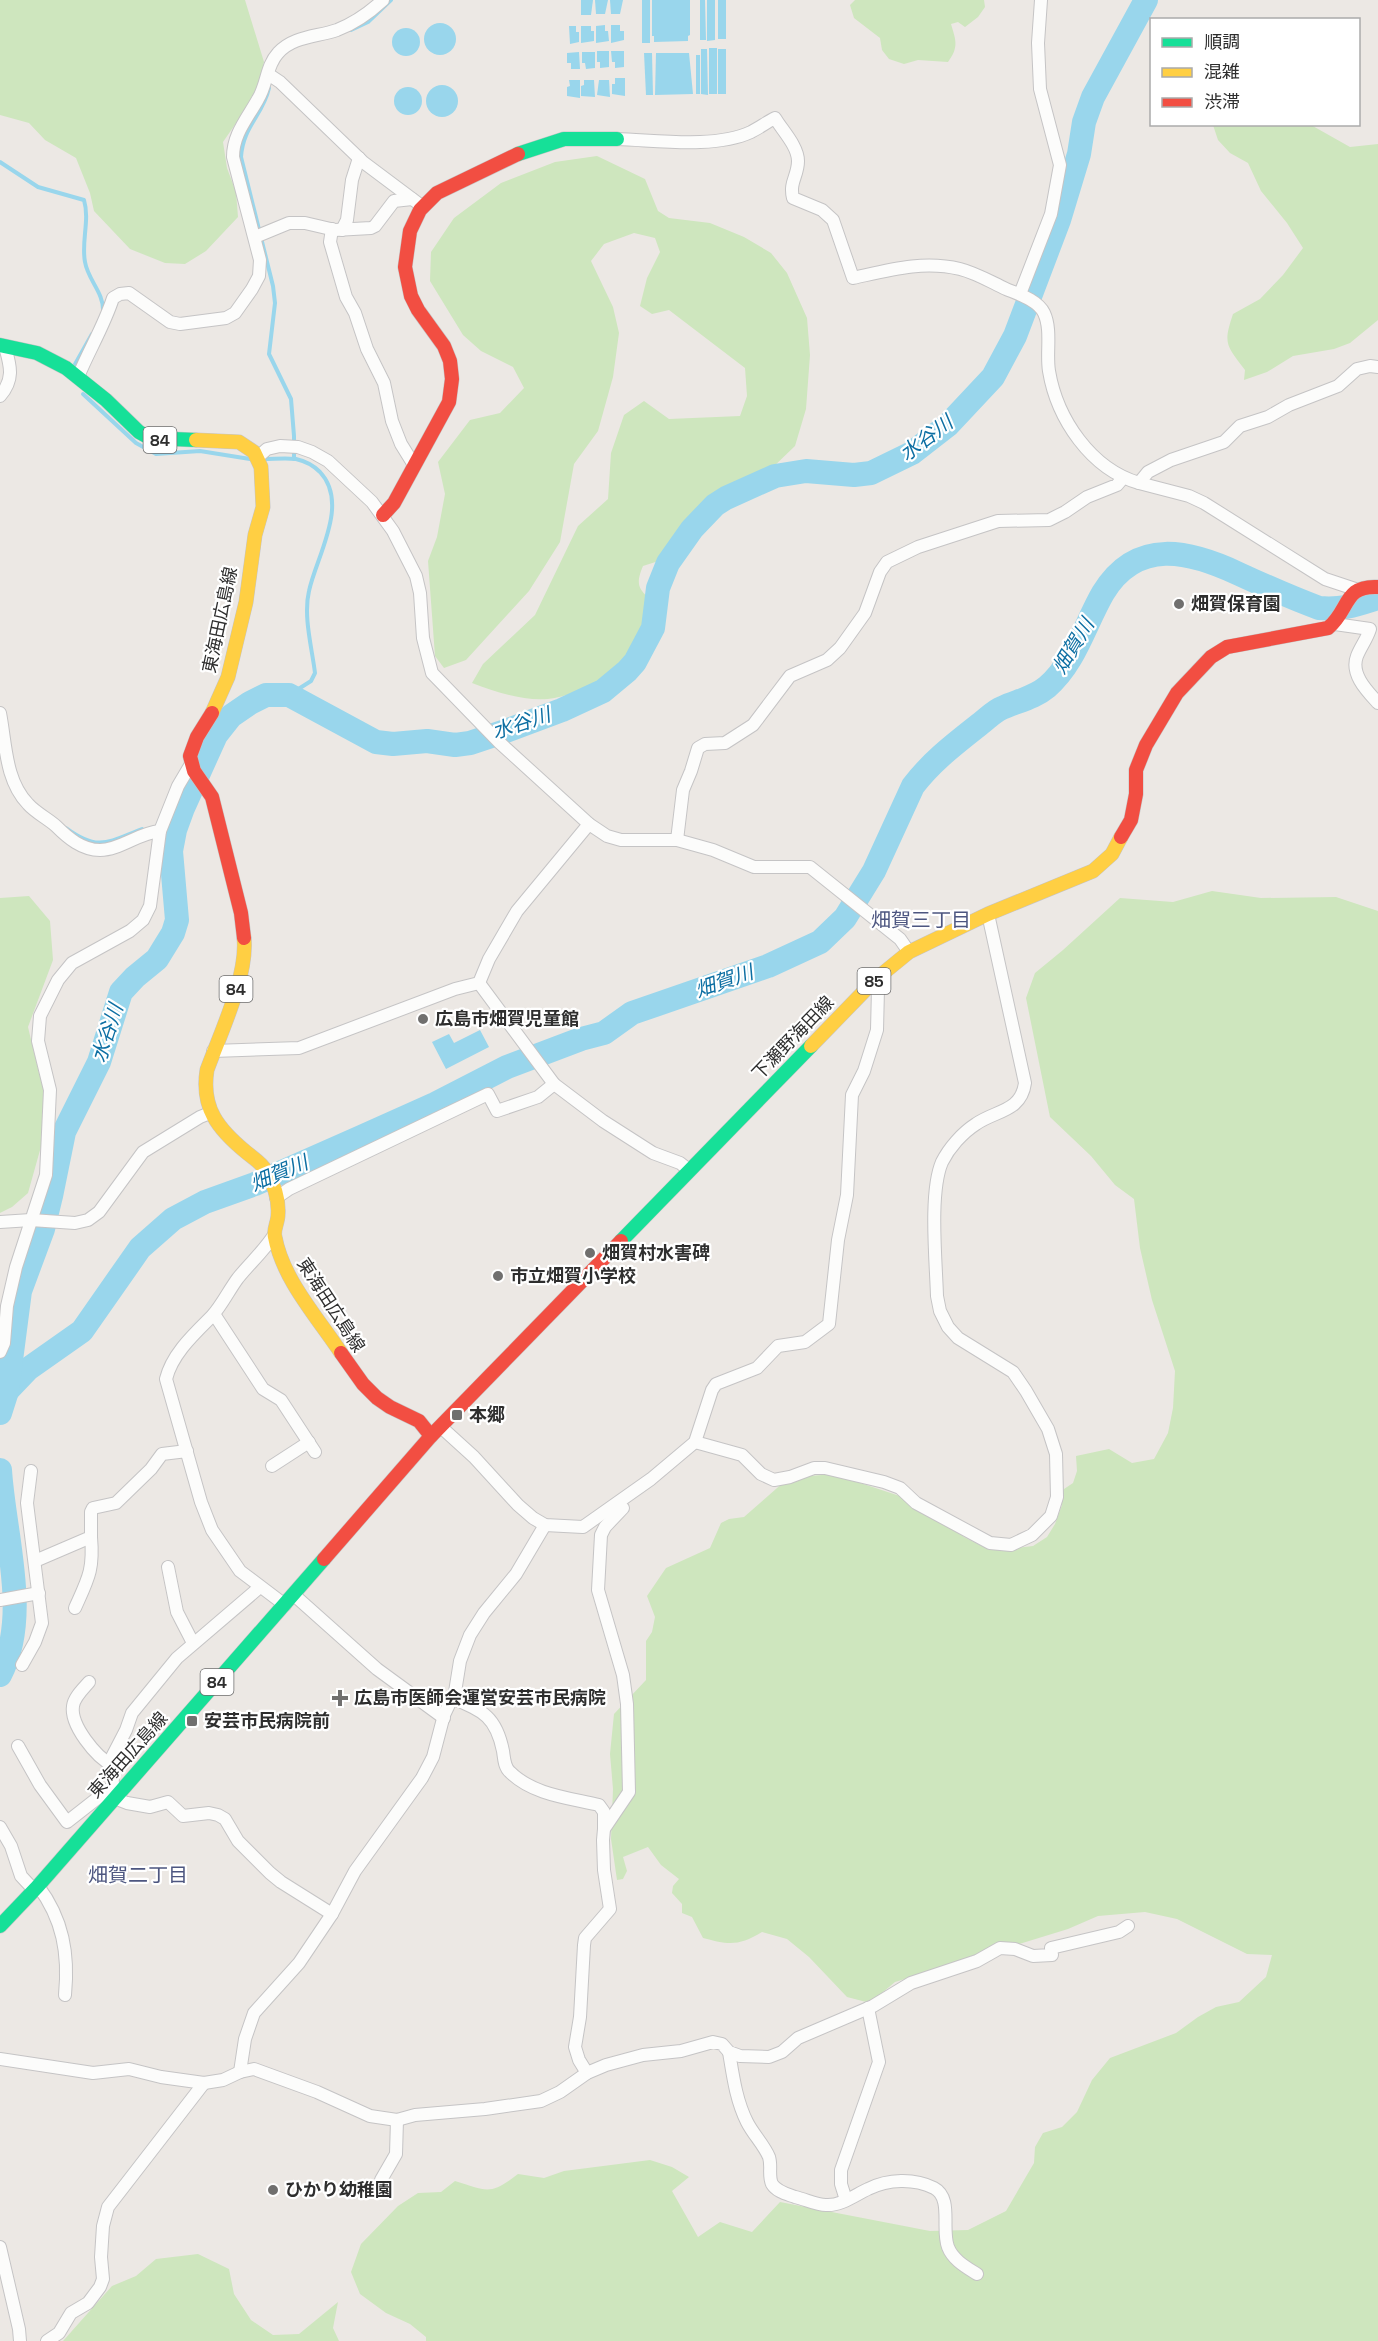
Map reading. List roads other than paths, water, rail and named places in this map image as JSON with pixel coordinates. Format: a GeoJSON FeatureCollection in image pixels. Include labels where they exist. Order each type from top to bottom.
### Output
{"type":"FeatureCollection","features":[{"type":"Feature","properties":{"kind":"main road"},"geometry":{"type":"LineString","coordinates":[[383,515],[394,503],[449,402],[453,384],[451,364],[446,348],[420,313],[410,295],[406,279],[404,253],[418,203],[497,164],[558,140],[616,139]]}},
{"type":"Feature","properties":{"kind":"main road","name":"84"},"geometry":{"type":"LineString","coordinates":[[3,346],[50,358],[74,374],[139,432],[150,438],[229,441],[244,444],[260,464]]}},
{"type":"Feature","properties":{"kind":"main road","name":"東海田広島線"},"geometry":{"type":"LineString","coordinates":[[0,1926],[36,1888],[115,1792],[285,1605],[436,1432],[377,1398],[350,1367],[282,1261],[274,1235],[278,1215],[276,1196],[265,1168],[228,1137],[210,1113],[205,1083],[213,1051],[240,978],[245,948],[241,913],[218,815],[212,797],[193,767],[190,756],[192,747],[212,713],[228,677],[246,602],[255,536],[263,507],[260,464]]}},
{"type":"Feature","properties":{"kind":"main road"},"geometry":{"type":"LineString","coordinates":[[1337,622],[1352,594],[1376,584]]}},
{"type":"Feature","properties":{"kind":"main road","name":"下瀬野海田線"},"geometry":{"type":"LineString","coordinates":[[436,1432],[876,979],[909,952],[988,914],[1093,872],[1112,854],[1131,820],[1136,794],[1136,770],[1146,745],[1177,693],[1212,657],[1227,647],[1313,632],[1337,622]]}},
{"type":"Feature","properties":{"kind":"street"},"geometry":{"type":"LineString","coordinates":[[74,374],[102,330],[113,298],[120,294],[129,293],[162,318],[180,324],[226,318],[235,313],[259,276],[260,260],[234,157],[233,144],[237,132],[261,94],[267,74],[277,54],[288,44],[337,30],[368,14],[383,0]]}},
{"type":"Feature","properties":{"kind":"street"},"geometry":{"type":"LineString","coordinates":[[1020,294],[1051,214],[1060,165],[1040,89],[1038,43],[1041,0]]}},
{"type":"Feature","properties":{"kind":"street"},"geometry":{"type":"LineString","coordinates":[[267,74],[280,82],[359,158],[418,203]]}},
{"type":"Feature","properties":{"kind":"street"},"geometry":{"type":"LineString","coordinates":[[616,139],[694,141],[729,139],[750,132],[775,118],[796,149],[798,160],[796,174],[790,187],[793,198],[822,210],[833,220],[852,278],[931,264],[962,270],[1036,303],[1044,311],[1047,324],[1049,369],[1053,388],[1070,425],[1083,446],[1123,478],[1189,496],[1204,503],[1352,594]]}},
{"type":"Feature","properties":{"kind":"street"},"geometry":{"type":"LineString","coordinates":[[359,158],[352,180],[347,220],[330,242],[346,297],[356,313],[367,349],[384,383],[392,421],[401,444],[414,465]]}},
{"type":"Feature","properties":{"kind":"street"},"geometry":{"type":"LineString","coordinates":[[255,237],[289,223],[337,230],[375,226],[394,201],[418,203]]}},
{"type":"Feature","properties":{"kind":"street"},"geometry":{"type":"LineString","coordinates":[[0,396],[10,382],[11,375],[3,346]]}},
{"type":"Feature","properties":{"kind":"street"},"geometry":{"type":"LineString","coordinates":[[1138,483],[1148,472],[1171,460],[1224,442],[1240,426],[1268,417],[1289,405],[1338,386],[1357,369],[1378,367]]}},
{"type":"Feature","properties":{"kind":"street"},"geometry":{"type":"LineString","coordinates":[[260,464],[267,449],[280,446],[298,447],[312,452],[328,461],[383,515],[405,551],[416,576],[420,593],[423,638],[432,673],[498,741],[589,824],[607,836],[621,840],[677,840],[713,850],[754,867],[810,867],[900,939],[909,952]]}},
{"type":"Feature","properties":{"kind":"street"},"geometry":{"type":"LineString","coordinates":[[677,840],[683,789],[698,748],[705,744],[725,743],[753,725],[790,676],[827,660],[840,648],[865,613],[886,562],[918,547],[998,521],[1049,520],[1087,497],[1117,485],[1123,478]]}},
{"type":"Feature","properties":{"kind":"street"},"geometry":{"type":"LineString","coordinates":[[1337,622],[1370,629],[1366,642],[1357,656],[1355,669],[1363,687],[1378,703]]}},
{"type":"Feature","properties":{"kind":"street"},"geometry":{"type":"LineString","coordinates":[[0,714],[12,779],[17,790],[29,805],[72,840],[91,849],[108,849],[146,833],[160,831]]}},
{"type":"Feature","properties":{"kind":"street"},"geometry":{"type":"LineString","coordinates":[[0,1352],[4,1343],[7,1306],[16,1267],[36,1221],[46,1176],[51,1105],[48,1076],[38,1041],[40,1016],[58,980],[72,963],[130,931],[143,920],[150,906],[160,831],[178,786],[193,767]]}},
{"type":"Feature","properties":{"kind":"street"},"geometry":{"type":"LineString","coordinates":[[479,983],[489,960],[517,911],[589,824]]}},
{"type":"Feature","properties":{"kind":"street"},"geometry":{"type":"LineString","coordinates":[[695,1442],[742,1455],[761,1474],[774,1480],[790,1477],[806,1469],[825,1468],[884,1482],[900,1488],[916,1503],[990,1543],[1011,1545],[1039,1530],[1051,1516],[1057,1497],[1056,1454],[1038,1409],[1013,1372],[958,1338],[940,1311],[937,1296],[935,1192],[943,1161],[962,1135],[977,1123],[1017,1102],[1024,1094],[1025,1083],[988,914]]}},
{"type":"Feature","properties":{"kind":"street"},"geometry":{"type":"LineString","coordinates":[[436,1432],[474,1456],[518,1505],[545,1525],[583,1527],[651,1479],[695,1442],[716,1384],[757,1368],[778,1346],[805,1342],[829,1324],[838,1240],[847,1195],[852,1095],[864,1071],[877,1030],[878,989],[876,979]]}},
{"type":"Feature","properties":{"kind":"street"},"geometry":{"type":"LineString","coordinates":[[213,1051],[299,1048],[455,989],[479,983]]}},
{"type":"Feature","properties":{"kind":"street"},"geometry":{"type":"LineString","coordinates":[[479,983],[554,1084],[587,1110],[653,1153],[680,1163],[689,1170]]}},
{"type":"Feature","properties":{"kind":"street"},"geometry":{"type":"LineString","coordinates":[[276,1196],[488,1094],[497,1111],[538,1097],[554,1084]]}},
{"type":"Feature","properties":{"kind":"street"},"geometry":{"type":"LineString","coordinates":[[0,1222],[75,1223],[88,1220],[99,1212],[143,1152],[210,1113]]}},
{"type":"Feature","properties":{"kind":"street"},"geometry":{"type":"LineString","coordinates":[[274,1235],[265,1249],[234,1284],[214,1314],[190,1337],[168,1369],[166,1379],[201,1502],[212,1530],[240,1571],[285,1605]]}},
{"type":"Feature","properties":{"kind":"street"},"geometry":{"type":"LineString","coordinates":[[214,1314],[263,1389],[281,1400],[312,1447],[272,1466]]}},
{"type":"Feature","properties":{"kind":"street"},"geometry":{"type":"LineString","coordinates":[[75,1608],[93,1561],[91,1512],[93,1508],[116,1503],[151,1469],[162,1454],[187,1451]]}},
{"type":"Feature","properties":{"kind":"street"},"geometry":{"type":"LineString","coordinates":[[22,1665],[35,1642],[42,1623],[36,1593],[35,1561],[27,1503],[31,1471]]}},
{"type":"Feature","properties":{"kind":"street"},"geometry":{"type":"LineString","coordinates":[[604,1829],[628,1792],[625,1685],[598,1590],[601,1535],[611,1520],[644,1491],[651,1479]]}},
{"type":"Feature","properties":{"kind":"street"},"geometry":{"type":"LineString","coordinates":[[240,2072],[245,2039],[254,2013],[299,1964],[332,1914],[355,1871],[422,1778],[432,1757],[452,1698],[460,1661],[470,1635],[484,1613],[516,1574],[545,1525]]}},
{"type":"Feature","properties":{"kind":"street"},"geometry":{"type":"LineString","coordinates":[[35,1561],[91,1537]]}},
{"type":"Feature","properties":{"kind":"street"},"geometry":{"type":"LineString","coordinates":[[168,1567],[177,1612],[193,1643]]}},
{"type":"Feature","properties":{"kind":"street"},"geometry":{"type":"LineString","coordinates":[[260,1587],[177,1658],[132,1713],[112,1757],[115,1792],[127,1803],[150,1808],[168,1802],[183,1816],[209,1813],[218,1815],[225,1819],[238,1841],[270,1873],[332,1914]]}},
{"type":"Feature","properties":{"kind":"street"},"geometry":{"type":"LineString","coordinates":[[1,1600],[36,1593]]}},
{"type":"Feature","properties":{"kind":"street"},"geometry":{"type":"LineString","coordinates":[[294,1594],[377,1669],[444,1718]]}},
{"type":"Feature","properties":{"kind":"street"},"geometry":{"type":"LineString","coordinates":[[89,1682],[76,1698],[73,1706],[74,1716],[94,1751],[103,1761],[112,1765]]}},
{"type":"Feature","properties":{"kind":"street"},"geometry":{"type":"LineString","coordinates":[[452,1698],[472,1706],[495,1724],[505,1763],[510,1773],[548,1795],[599,1805],[604,1812],[603,1856],[610,1909],[585,1938],[579,2031],[575,2038],[579,2060],[587,2073]]}},
{"type":"Feature","properties":{"kind":"street"},"geometry":{"type":"LineString","coordinates":[[18,1746],[45,1793],[67,1822],[115,1792]]}},
{"type":"Feature","properties":{"kind":"street"},"geometry":{"type":"LineString","coordinates":[[0,1827],[14,1854],[21,1876],[49,1902],[58,1920],[65,1946],[67,1970],[64,1995]]}},
{"type":"Feature","properties":{"kind":"street"},"geometry":{"type":"LineString","coordinates":[[0,2059],[93,2073],[129,2069],[161,2077],[204,2083],[223,2080],[240,2072],[254,2069],[272,2074],[370,2116],[396,2120],[415,2115],[541,2101],[560,2092],[587,2073],[606,2065],[643,2055],[681,2051],[713,2042],[722,2044],[729,2052],[740,2056],[769,2057],[782,2052],[798,2038],[868,2008],[911,1983],[977,1961],[1000,1948],[1015,1949],[1033,1956],[1052,1955],[1051,1948],[1119,1932],[1128,1926]]}},
{"type":"Feature","properties":{"kind":"street"},"geometry":{"type":"LineString","coordinates":[[846,2200],[841,2184],[841,2170],[879,2062],[868,2008]]}},
{"type":"Feature","properties":{"kind":"street"},"geometry":{"type":"LineString","coordinates":[[729,2052],[742,2111],[752,2132],[769,2157],[770,2175],[773,2185],[779,2191],[824,2206],[846,2200],[871,2187],[890,2182],[920,2182],[934,2188],[944,2199],[945,2234],[948,2248],[954,2257],[977,2274]]}},
{"type":"Feature","properties":{"kind":"street"},"geometry":{"type":"LineString","coordinates":[[47,2341],[59,2333],[72,2313],[88,2303],[100,2287],[103,2279],[103,2226],[108,2207],[204,2083]]}},
{"type":"Feature","properties":{"kind":"street"},"geometry":{"type":"LineString","coordinates":[[381,2180],[396,2154],[396,2120]]}},
{"type":"Feature","properties":{"kind":"street"},"geometry":{"type":"LineString","coordinates":[[0,2247],[20,2341]]}},
{"type":"Feature","properties":{"kind":"water"},"geometry":{"type":"Polygon","coordinates":[[[581,0],[593,0],[591,15],[581,15],[581,0]]]}},
{"type":"Feature","properties":{"kind":"water"},"geometry":{"type":"Polygon","coordinates":[[[595,0],[608,0],[605,14],[596,14],[595,0]]]}},
{"type":"Feature","properties":{"kind":"water"},"geometry":{"type":"Polygon","coordinates":[[[610,0],[623,0],[620,14],[611,14],[610,0]]]}},
{"type":"Feature","properties":{"kind":"water"},"geometry":{"type":"Polygon","coordinates":[[[642,0],[650,0],[650,43],[642,43],[642,0]]]}},
{"type":"Feature","properties":{"kind":"water"},"geometry":{"type":"Polygon","coordinates":[[[652,0],[690,0],[688,41],[654,42],[652,0]]]}},
{"type":"Feature","properties":{"kind":"water"},"geometry":{"type":"Polygon","coordinates":[[[700,0],[705,0],[706,40],[700,40],[700,0]]]}},
{"type":"Feature","properties":{"kind":"water"},"geometry":{"type":"Polygon","coordinates":[[[707,0],[715,0],[715,40],[707,41],[707,0]]]}},
{"type":"Feature","properties":{"kind":"water"},"geometry":{"type":"Polygon","coordinates":[[[718,0],[726,0],[726,39],[718,39],[718,0]]]}},
{"type":"Feature","properties":{"kind":"water"},"geometry":{"type":"Polygon","coordinates":[[[440,23],[451,28],[456,39],[451,50],[440,55],[429,50],[424,39],[429,28],[440,23]]]}},
{"type":"Feature","properties":{"kind":"water"},"geometry":{"type":"Polygon","coordinates":[[[605,25],[609,41],[596,43],[596,26],[605,25]]]}},
{"type":"Feature","properties":{"kind":"water"},"geometry":{"type":"Polygon","coordinates":[[[611,25],[620,25],[620,31],[624,31],[624,40],[611,43],[611,25]]]}},
{"type":"Feature","properties":{"kind":"water"},"geometry":{"type":"Polygon","coordinates":[[[569,26],[576,26],[576,32],[579,32],[579,42],[570,44],[569,26]]]}},
{"type":"Feature","properties":{"kind":"water"},"geometry":{"type":"Polygon","coordinates":[[[581,26],[591,26],[591,31],[594,31],[594,41],[581,43],[581,26]]]}},
{"type":"Feature","properties":{"kind":"water"},"geometry":{"type":"Polygon","coordinates":[[[406,28],[416,32],[420,42],[416,52],[406,56],[396,52],[392,42],[396,32],[406,28]]]}},
{"type":"Feature","properties":{"kind":"water"},"geometry":{"type":"Polygon","coordinates":[[[709,48],[717,48],[717,94],[709,94],[709,48]]]}},
{"type":"Feature","properties":{"kind":"water"},"geometry":{"type":"Polygon","coordinates":[[[701,49],[707,49],[708,95],[701,94],[701,49]]]}},
{"type":"Feature","properties":{"kind":"water"},"geometry":{"type":"Polygon","coordinates":[[[718,49],[726,49],[726,94],[718,94],[718,49]]]}},
{"type":"Feature","properties":{"kind":"water"},"geometry":{"type":"Polygon","coordinates":[[[597,51],[609,51],[609,67],[600,68],[600,62],[597,62],[597,51]]]}},
{"type":"Feature","properties":{"kind":"water"},"geometry":{"type":"Polygon","coordinates":[[[611,51],[624,51],[624,67],[615,68],[611,51]]]}},
{"type":"Feature","properties":{"kind":"water"},"geometry":{"type":"Polygon","coordinates":[[[579,52],[580,69],[571,69],[571,63],[567,63],[567,53],[579,52]]]}},
{"type":"Feature","properties":{"kind":"water"},"geometry":{"type":"Polygon","coordinates":[[[582,52],[595,52],[595,68],[586,69],[585,63],[582,63],[582,52]]]}},
{"type":"Feature","properties":{"kind":"water"},"geometry":{"type":"Polygon","coordinates":[[[644,53],[652,53],[653,95],[646,95],[644,53]]]}},
{"type":"Feature","properties":{"kind":"water"},"geometry":{"type":"Polygon","coordinates":[[[656,53],[689,53],[693,94],[655,95],[656,53]]]}},
{"type":"Feature","properties":{"kind":"water"},"geometry":{"type":"Polygon","coordinates":[[[696,55],[700,55],[700,94],[696,94],[696,55]]]}},
{"type":"Feature","properties":{"kind":"water"},"geometry":{"type":"Polygon","coordinates":[[[615,78],[625,78],[625,96],[612,94],[612,84],[615,84],[615,78]]]}},
{"type":"Feature","properties":{"kind":"water"},"geometry":{"type":"Polygon","coordinates":[[[569,80],[580,80],[580,98],[567,96],[569,80]]]}},
{"type":"Feature","properties":{"kind":"water"},"geometry":{"type":"Polygon","coordinates":[[[584,80],[594,80],[595,97],[581,96],[581,86],[584,85],[584,80]]]}},
{"type":"Feature","properties":{"kind":"water"},"geometry":{"type":"Polygon","coordinates":[[[599,80],[609,80],[610,97],[597,95],[599,80]]]}},
{"type":"Feature","properties":{"kind":"water"},"geometry":{"type":"Polygon","coordinates":[[[442,85],[453,90],[458,101],[453,112],[442,117],[431,112],[426,101],[431,90],[442,85]]]}},
{"type":"Feature","properties":{"kind":"water"},"geometry":{"type":"Polygon","coordinates":[[[408,87],[418,91],[422,101],[418,111],[408,115],[398,111],[394,101],[398,91],[408,87]]]}},
{"type":"Feature","properties":{"kind":"water"},"geometry":{"type":"Polygon","coordinates":[[[480,1030],[489,1047],[446,1069],[432,1042],[449,1034],[454,1043],[480,1030]]]}},
{"type":"Feature","properties":{"kind":"waterway"},"geometry":{"type":"LineString","coordinates":[[351,30],[368,22],[391,0]]}},
{"type":"Feature","properties":{"kind":"waterway","name":"水谷川"},"geometry":{"type":"LineString","coordinates":[[0,1413],[7,1391],[20,1291],[43,1229],[64,1132],[99,1062],[121,992],[157,959],[173,933],[177,920],[171,851],[175,830],[216,735],[231,716],[266,695],[289,695],[376,742],[393,744],[427,741],[455,745],[470,743],[562,710],[603,691],[635,662],[653,628],[658,588],[668,563],[692,529],[715,505],[775,476],[806,471],[854,475],[871,473],[912,453],[948,425],[993,377],[1015,336],[1059,220],[1079,154],[1084,122],[1093,97],[1146,0]]}},
{"type":"Feature","properties":{"kind":"waterway"},"geometry":{"type":"LineString","coordinates":[[269,88],[245,137],[241,157],[273,286],[275,303],[269,354],[291,399],[294,459]]}},
{"type":"Feature","properties":{"kind":"waterway"},"geometry":{"type":"LineString","coordinates":[[0,162],[38,187],[84,200],[86,208],[85,262],[101,298],[103,311]]}},
{"type":"Feature","properties":{"kind":"waterway"},"geometry":{"type":"LineString","coordinates":[[74,366],[92,334]]}},
{"type":"Feature","properties":{"kind":"waterway"},"geometry":{"type":"LineString","coordinates":[[83,394],[136,443],[156,454],[200,451],[250,459]]}},
{"type":"Feature","properties":{"kind":"waterway"},"geometry":{"type":"LineString","coordinates":[[264,459],[296,459],[312,466],[320,472],[328,485],[332,499],[332,515],[307,601],[307,621],[315,673],[311,681],[289,695]]}},
{"type":"Feature","properties":{"kind":"waterway","name":"畑賀川"},"geometry":{"type":"LineString","coordinates":[[7,1391],[28,1369],[82,1331],[140,1248],[173,1219],[205,1202],[255,1184],[435,1104],[507,1067],[581,1039],[604,1033],[632,1013],[768,966],[820,942],[845,918],[874,871],[913,786],[920,777],[993,713],[1037,694],[1057,677],[1072,655],[1103,593],[1117,575],[1132,563],[1148,556],[1165,554],[1202,559],[1319,608],[1342,608],[1378,598]]}},
{"type":"Feature","properties":{"kind":"waterway"},"geometry":{"type":"LineString","coordinates":[[167,823],[178,820]]}},
{"type":"Feature","properties":{"kind":"waterway"},"geometry":{"type":"LineString","coordinates":[[66,828],[87,840],[96,842],[112,841],[142,829]]}},
{"type":"Feature","properties":{"kind":"waterway","name":"畑賀川"},"geometry":{"type":"LineString","coordinates":[[0,1470],[15,1601],[14,1627],[9,1652],[0,1675]]}},
{"type":"Feature","properties":{"kind":"place","name":"畑賀保育園"},"geometry":{"type":"Point","coordinates":[1179,604]}},
{"type":"Feature","properties":{"kind":"place","name":"広島市畑賀児童館"},"geometry":{"type":"Point","coordinates":[423,1019]}},
{"type":"Feature","properties":{"kind":"place","name":"畑賀村水害碑"},"geometry":{"type":"Point","coordinates":[590,1253]}},
{"type":"Feature","properties":{"kind":"place","name":"市立畑賀小学校"},"geometry":{"type":"Point","coordinates":[498,1276]}},
{"type":"Feature","properties":{"kind":"place","name":"本郷"},"geometry":{"type":"Point","coordinates":[457,1415]}},
{"type":"Feature","properties":{"kind":"place","name":"広島市医師会運営安芸市民病院"},"geometry":{"type":"Point","coordinates":[340,1698]}},
{"type":"Feature","properties":{"kind":"place","name":"安芸市民病院前"},"geometry":{"type":"Point","coordinates":[192,1721]}},
{"type":"Feature","properties":{"kind":"place","name":"ひかり幼稚園"},"geometry":{"type":"Point","coordinates":[273,2190]}},
{"type":"Feature","properties":{"kind":"district","name":"畑賀三丁目"},"geometry":{"type":"Point","coordinates":[921,920]}},
{"type":"Feature","properties":{"kind":"district","name":"畑賀二丁目"},"geometry":{"type":"Point","coordinates":[138,1875]}}]}
